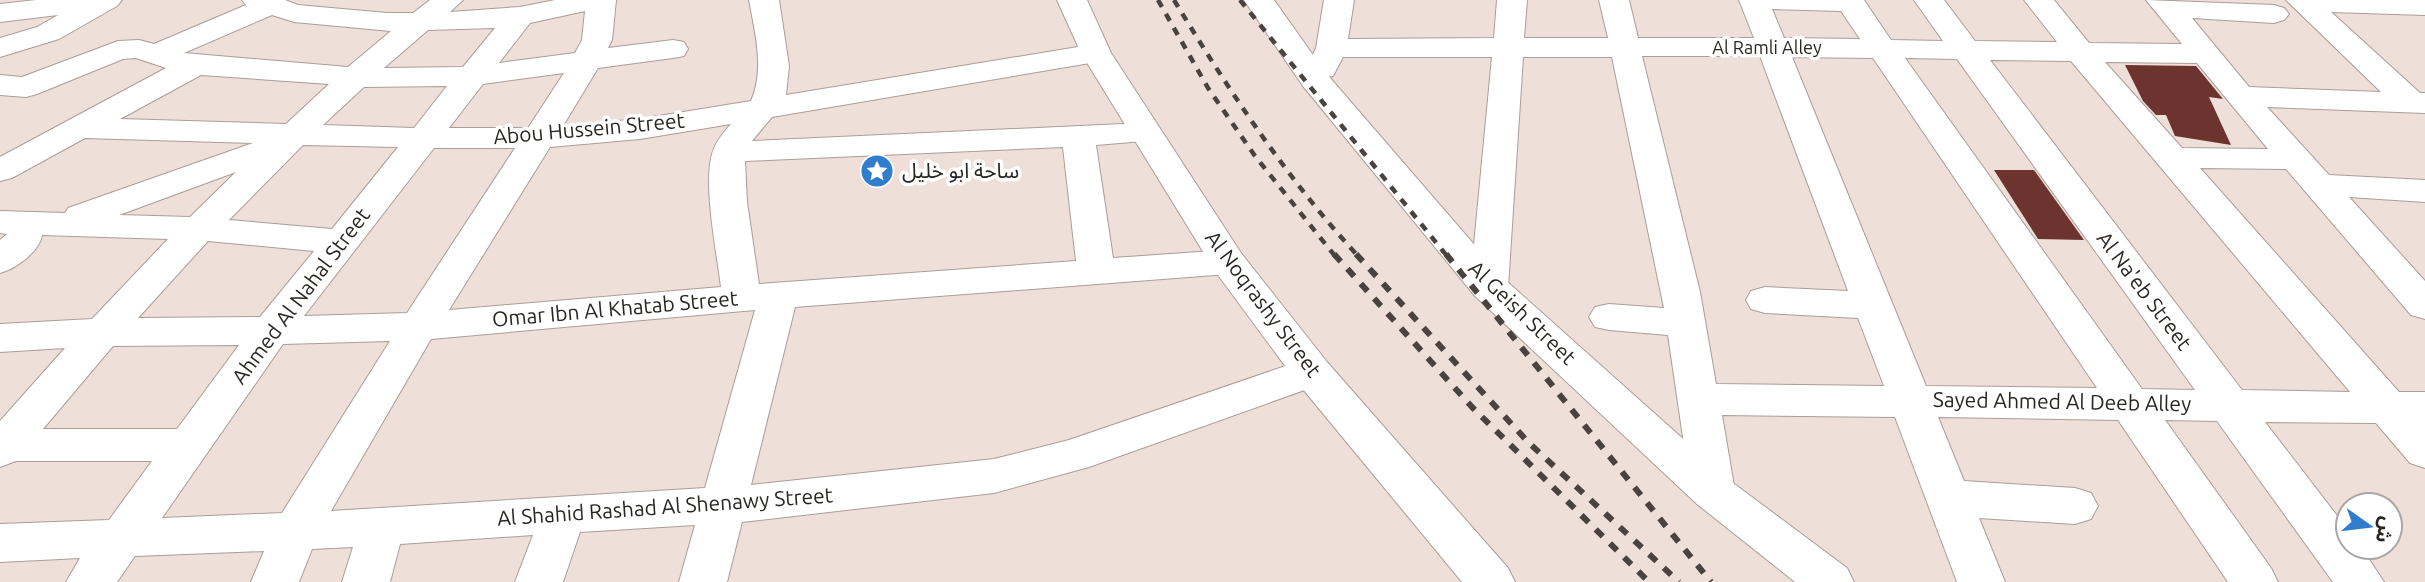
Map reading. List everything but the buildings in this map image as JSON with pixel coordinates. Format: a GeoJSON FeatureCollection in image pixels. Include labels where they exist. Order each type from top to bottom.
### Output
{"type":"FeatureCollection","features":[{"type":"Feature","properties":{"kind":"street"},"geometry":{"type":"LineString","coordinates":[[352,20],[382,0]]}},
{"type":"Feature","properties":{"kind":"street"},"geometry":{"type":"LineString","coordinates":[[154,55],[262,3],[294,13],[352,20],[434,11],[478,21],[520,16],[600,0],[597,40],[586,63],[419,326],[295,531],[275,582]]}},
{"type":"Feature","properties":{"kind":"street"},"geometry":{"type":"LineString","coordinates":[[703,582],[724,504],[760,297],[727,166],[730,152],[772,92],[774,75],[764,0]]}},
{"type":"Feature","properties":{"kind":"street","name":"Al Noqrashy Street"},"geometry":{"type":"LineString","coordinates":[[1072,0],[1096,53],[1144,133],[1228,262],[1312,372],[1491,582]]}},
{"type":"Feature","properties":{"kind":"street","name":"Al Geish Street"},"geometry":{"type":"LineString","coordinates":[[1259,0],[1322,63],[1489,287],[1713,492],[1830,582]]}},
{"type":"Feature","properties":{"kind":"street"},"geometry":{"type":"LineString","coordinates":[[1322,63],[1339,0]]}},
{"type":"Feature","properties":{"kind":"street"},"geometry":{"type":"LineString","coordinates":[[1489,287],[1511,0]]}},
{"type":"Feature","properties":{"kind":"street"},"geometry":{"type":"LineString","coordinates":[[1614,0],[1688,323],[1713,492]]}},
{"type":"Feature","properties":{"kind":"street"},"geometry":{"type":"LineString","coordinates":[[1981,582],[1755,0],[1849,2],[2254,582]]}},
{"type":"Feature","properties":{"kind":"street","name":"Al Na'eb Street"},"geometry":{"type":"LineString","coordinates":[[1929,0],[1964,51],[2360,582]]}},
{"type":"Feature","properties":{"kind":"street"},"geometry":{"type":"LineString","coordinates":[[2039,0],[2080,52],[2172,158],[2406,408],[2425,451]]}},
{"type":"Feature","properties":{"kind":"street"},"geometry":{"type":"LineString","coordinates":[[0,13],[101,1]]}},
{"type":"Feature","properties":{"kind":"street"},"geometry":{"type":"LineString","coordinates":[[0,48],[48,33],[101,1]]}},
{"type":"Feature","properties":{"kind":"street"},"geometry":{"type":"LineString","coordinates":[[2302,1],[2425,6]]}},
{"type":"Feature","properties":{"kind":"street"},"geometry":{"type":"LineString","coordinates":[[2302,1],[2418,103]]}},
{"type":"Feature","properties":{"kind":"street"},"geometry":{"type":"LineString","coordinates":[[2164,4],[2274,13]]}},
{"type":"Feature","properties":{"kind":"street"},"geometry":{"type":"LineString","coordinates":[[2164,4],[2239,96],[2425,306]]}},
{"type":"Feature","properties":{"kind":"street"},"geometry":{"type":"LineString","coordinates":[[1,447],[101,332],[198,229],[356,77],[434,11]]}},
{"type":"Feature","properties":{"kind":"street","name":"Ahmed Al Nahal Street"},"geometry":{"type":"LineString","coordinates":[[90,582],[271,331],[520,16]]}},
{"type":"Feature","properties":{"kind":"street","name":"Al Ramli Alley"},"geometry":{"type":"LineString","coordinates":[[1322,63],[1509,49],[1772,47],[2204,54]]}},
{"type":"Feature","properties":{"kind":"street"},"geometry":{"type":"LineString","coordinates":[[0,85],[26,87],[118,50],[139,49],[196,65],[356,77],[474,76],[586,63],[673,49]]}},
{"type":"Feature","properties":{"kind":"street","name":"Abou Hussein Street"},"geometry":{"type":"LineString","coordinates":[[76,128],[290,138],[536,138],[640,129],[1096,53]]}},
{"type":"Feature","properties":{"kind":"street"},"geometry":{"type":"LineString","coordinates":[[0,171],[196,65]]}},
{"type":"Feature","properties":{"kind":"street"},"geometry":{"type":"LineString","coordinates":[[2239,96],[2418,103]]}},
{"type":"Feature","properties":{"kind":"street"},"geometry":{"type":"LineString","coordinates":[[730,152],[1144,133]]}},
{"type":"Feature","properties":{"kind":"street"},"geometry":{"type":"LineString","coordinates":[[1078,136],[1096,272]]}},
{"type":"Feature","properties":{"kind":"street"},"geometry":{"type":"LineString","coordinates":[[6,241],[290,138]]}},
{"type":"Feature","properties":{"kind":"street"},"geometry":{"type":"LineString","coordinates":[[2172,158],[2295,159]]}},
{"type":"Feature","properties":{"kind":"street"},"geometry":{"type":"LineString","coordinates":[[2319,185],[2425,191]]}},
{"type":"Feature","properties":{"kind":"street"},"geometry":{"type":"LineString","coordinates":[[60,223],[198,229],[340,241]]}},
{"type":"Feature","properties":{"kind":"street","name":"Omar Ibn Al Khatab Street"},"geometry":{"type":"LineString","coordinates":[[0,338],[101,332],[271,331],[419,326],[1228,262]]}},
{"type":"Feature","properties":{"kind":"street"},"geometry":{"type":"LineString","coordinates":[[1765,300],[1874,306]]}},
{"type":"Feature","properties":{"kind":"street"},"geometry":{"type":"LineString","coordinates":[[1609,317],[1688,323]]}},
{"type":"Feature","properties":{"kind":"street","name":"Al Shahid Rashad Al Shenawy Street"},"geometry":{"type":"LineString","coordinates":[[0,543],[382,527],[724,504],[995,476],[1074,455],[1312,372]]}},
{"type":"Feature","properties":{"kind":"street","name":"Sayed Ahmed Al Deeb Alley"},"geometry":{"type":"LineString","coordinates":[[1698,398],[2406,408]]}},
{"type":"Feature","properties":{"kind":"street"},"geometry":{"type":"LineString","coordinates":[[1,447],[189,445]]}},
{"type":"Feature","properties":{"kind":"street"},"geometry":{"type":"LineString","coordinates":[[1950,498],[2075,506]]}},
{"type":"Feature","properties":{"kind":"street"},"geometry":{"type":"LineString","coordinates":[[539,582],[564,514]]}},
{"type":"Feature","properties":{"kind":"street"},"geometry":{"type":"LineString","coordinates":[[366,582],[382,527]]}},
{"type":"Feature","properties":{"kind":"railway"},"geometry":{"type":"LineString","coordinates":[[1158,0],[1208,88],[1255,156],[1335,256]]}},
{"type":"Feature","properties":{"kind":"railway"},"geometry":{"type":"LineString","coordinates":[[1174,0],[1283,165],[1358,256]]}},
{"type":"Feature","properties":{"kind":"railway"},"geometry":{"type":"LineString","coordinates":[[1240,0],[1447,256]]}},
{"type":"Feature","properties":{"kind":"railway"},"geometry":{"type":"LineString","coordinates":[[1334,254],[1472,407],[1649,582]]}},
{"type":"Feature","properties":{"kind":"railway"},"geometry":{"type":"LineString","coordinates":[[1356,254],[1528,442],[1679,582]]}},
{"type":"Feature","properties":{"kind":"railway"},"geometry":{"type":"LineString","coordinates":[[1446,254],[1711,582]]}},
{"type":"Feature","properties":{"kind":"place","name":"ساحة ابو خليل"},"geometry":{"type":"Point","coordinates":[877,171]}}]}
